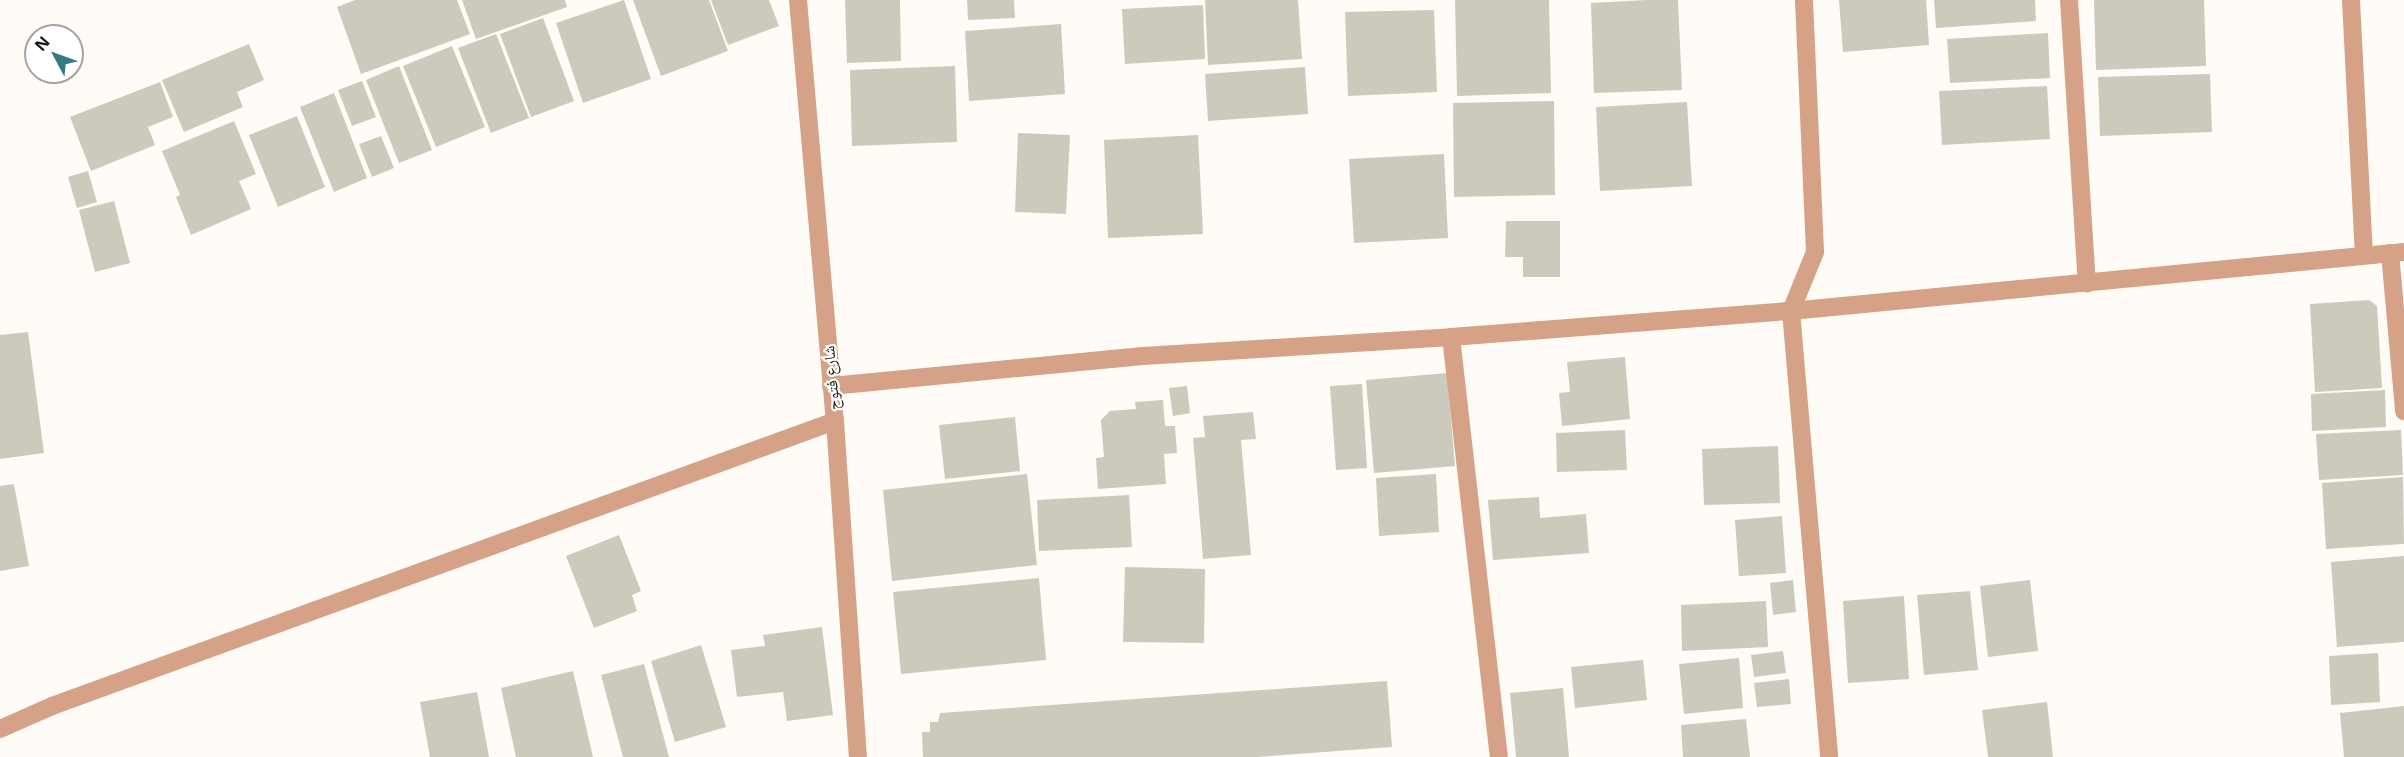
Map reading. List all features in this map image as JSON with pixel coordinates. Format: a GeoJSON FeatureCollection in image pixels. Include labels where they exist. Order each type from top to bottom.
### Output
{"type":"FeatureCollection","features":[{"type":"Feature","properties":{"kind":"street","name":"شارع فتوح"},"geometry":{"type":"LineString","coordinates":[[798,0],[835,422],[858,757]]}},
{"type":"Feature","properties":{"kind":"street"},"geometry":{"type":"LineString","coordinates":[[1804,0],[1815,252],[1791,311],[1829,757]]}},
{"type":"Feature","properties":{"kind":"street"},"geometry":{"type":"LineString","coordinates":[[2069,0],[2087,283]]}},
{"type":"Feature","properties":{"kind":"street"},"geometry":{"type":"LineString","coordinates":[[2351,0],[2364,255]]}},
{"type":"Feature","properties":{"kind":"street"},"geometry":{"type":"LineString","coordinates":[[831,386],[1143,356],[1451,337],[1791,311],[2397,252],[2404,411]]}},
{"type":"Feature","properties":{"kind":"street"},"geometry":{"type":"LineString","coordinates":[[1451,337],[1499,757]]}},
{"type":"Feature","properties":{"kind":"street"},"geometry":{"type":"LineString","coordinates":[[0,729],[52,706],[835,422]]}},
{"type":"Feature","properties":{"kind":"building"},"geometry":{"type":"Polygon","coordinates":[[[355,0],[457,0],[470,34],[361,74],[337,7],[355,0]]]}},
{"type":"Feature","properties":{"kind":"building"},"geometry":{"type":"Polygon","coordinates":[[[462,0],[565,0],[567,7],[476,39],[462,0]]]}},
{"type":"Feature","properties":{"kind":"building"},"geometry":{"type":"Polygon","coordinates":[[[624,0],[651,79],[583,103],[556,23],[624,0]]]}},
{"type":"Feature","properties":{"kind":"building"},"geometry":{"type":"Polygon","coordinates":[[[633,0],[709,0],[728,51],[661,76],[633,0]]]}},
{"type":"Feature","properties":{"kind":"building"},"geometry":{"type":"Polygon","coordinates":[[[711,0],[769,0],[779,26],[728,45],[711,0]]]}},
{"type":"Feature","properties":{"kind":"building"},"geometry":{"type":"Polygon","coordinates":[[[845,0],[900,0],[901,61],[847,63],[845,0]]]}},
{"type":"Feature","properties":{"kind":"building"},"geometry":{"type":"Polygon","coordinates":[[[967,0],[1014,0],[1015,18],[968,20],[967,0]]]}},
{"type":"Feature","properties":{"kind":"building"},"geometry":{"type":"Polygon","coordinates":[[[1205,0],[1298,0],[1302,59],[1208,65],[1205,0]]]}},
{"type":"Feature","properties":{"kind":"building"},"geometry":{"type":"Polygon","coordinates":[[[1455,0],[1549,0],[1551,93],[1457,96],[1455,0]]]}},
{"type":"Feature","properties":{"kind":"building"},"geometry":{"type":"Polygon","coordinates":[[[1678,0],[1682,90],[1594,93],[1591,3],[1678,0]]]}},
{"type":"Feature","properties":{"kind":"building"},"geometry":{"type":"Polygon","coordinates":[[[1839,0],[1926,0],[1929,45],[1843,52],[1839,0]]]}},
{"type":"Feature","properties":{"kind":"building"},"geometry":{"type":"Polygon","coordinates":[[[1934,0],[2035,0],[2036,21],[1936,28],[1934,0]]]}},
{"type":"Feature","properties":{"kind":"building"},"geometry":{"type":"Polygon","coordinates":[[[2094,0],[2204,0],[2206,66],[2096,70],[2094,0]]]}},
{"type":"Feature","properties":{"kind":"building"},"geometry":{"type":"Polygon","coordinates":[[[1203,5],[1205,59],[1125,64],[1122,9],[1203,5]]]}},
{"type":"Feature","properties":{"kind":"building"},"geometry":{"type":"Polygon","coordinates":[[[1434,10],[1437,92],[1348,96],[1345,12],[1434,10]]]}},
{"type":"Feature","properties":{"kind":"building"},"geometry":{"type":"Polygon","coordinates":[[[543,18],[574,101],[531,117],[500,34],[543,18]]]}},
{"type":"Feature","properties":{"kind":"building"},"geometry":{"type":"Polygon","coordinates":[[[1061,24],[1065,94],[969,101],[965,31],[1061,24]]]}},
{"type":"Feature","properties":{"kind":"building"},"geometry":{"type":"Polygon","coordinates":[[[2048,33],[2050,78],[1950,83],[1947,39],[2048,33]]]}},
{"type":"Feature","properties":{"kind":"building"},"geometry":{"type":"Polygon","coordinates":[[[496,34],[529,118],[491,133],[458,48],[496,34]]]}},
{"type":"Feature","properties":{"kind":"building"},"geometry":{"type":"Polygon","coordinates":[[[249,44],[264,80],[237,92],[243,107],[184,132],[162,80],[249,44]]]}},
{"type":"Feature","properties":{"kind":"building"},"geometry":{"type":"Polygon","coordinates":[[[452,46],[485,127],[436,147],[403,66],[452,46]]]}},
{"type":"Feature","properties":{"kind":"building"},"geometry":{"type":"Polygon","coordinates":[[[399,66],[432,150],[399,163],[366,80],[399,66]]]}},
{"type":"Feature","properties":{"kind":"building"},"geometry":{"type":"Polygon","coordinates":[[[955,66],[957,142],[852,146],[850,70],[955,66]]]}},
{"type":"Feature","properties":{"kind":"building"},"geometry":{"type":"Polygon","coordinates":[[[1305,67],[1308,114],[1208,121],[1205,74],[1305,67]]]}},
{"type":"Feature","properties":{"kind":"building"},"geometry":{"type":"Polygon","coordinates":[[[2210,74],[2212,132],[2100,136],[2098,77],[2210,74]]]}},
{"type":"Feature","properties":{"kind":"building"},"geometry":{"type":"Polygon","coordinates":[[[362,81],[376,117],[352,126],[338,90],[362,81]]]}},
{"type":"Feature","properties":{"kind":"building"},"geometry":{"type":"Polygon","coordinates":[[[160,82],[173,117],[148,127],[155,145],[91,171],[70,117],[160,82]]]}},
{"type":"Feature","properties":{"kind":"building"},"geometry":{"type":"Polygon","coordinates":[[[2047,86],[2050,139],[1942,145],[1939,91],[2047,86]]]}},
{"type":"Feature","properties":{"kind":"building"},"geometry":{"type":"Polygon","coordinates":[[[334,93],[367,178],[334,192],[300,107],[334,93]]]}},
{"type":"Feature","properties":{"kind":"building"},"geometry":{"type":"Polygon","coordinates":[[[1554,101],[1555,195],[1454,197],[1453,103],[1554,101]]]}},
{"type":"Feature","properties":{"kind":"building"},"geometry":{"type":"Polygon","coordinates":[[[1687,102],[1692,186],[1600,191],[1596,107],[1687,102]]]}},
{"type":"Feature","properties":{"kind":"building"},"geometry":{"type":"Polygon","coordinates":[[[297,116],[325,187],[278,207],[249,135],[297,116]]]}},
{"type":"Feature","properties":{"kind":"building"},"geometry":{"type":"Polygon","coordinates":[[[234,121],[256,174],[239,181],[251,209],[191,235],[176,197],[180,195],[162,151],[234,121]]]}},
{"type":"Feature","properties":{"kind":"building"},"geometry":{"type":"Polygon","coordinates":[[[1018,133],[1070,135],[1066,214],[1015,212],[1018,133]]]}},
{"type":"Feature","properties":{"kind":"building"},"geometry":{"type":"Polygon","coordinates":[[[1198,135],[1203,234],[1108,238],[1104,140],[1198,135]]]}},
{"type":"Feature","properties":{"kind":"building"},"geometry":{"type":"Polygon","coordinates":[[[381,136],[394,168],[372,177],[359,144],[381,136]]]}},
{"type":"Feature","properties":{"kind":"building"},"geometry":{"type":"Polygon","coordinates":[[[1444,154],[1448,238],[1354,243],[1349,159],[1444,154]]]}},
{"type":"Feature","properties":{"kind":"building"},"geometry":{"type":"Polygon","coordinates":[[[88,171],[97,202],[77,208],[68,177],[88,171]]]}},
{"type":"Feature","properties":{"kind":"building"},"geometry":{"type":"Polygon","coordinates":[[[114,201],[130,263],[95,272],[79,210],[114,201]]]}},
{"type":"Feature","properties":{"kind":"building"},"geometry":{"type":"Polygon","coordinates":[[[1506,221],[1560,221],[1560,277],[1523,277],[1523,257],[1505,257],[1506,221]]]}},
{"type":"Feature","properties":{"kind":"building"},"geometry":{"type":"Polygon","coordinates":[[[2369,300],[2377,306],[2382,388],[2315,392],[2310,304],[2369,300]]]}},
{"type":"Feature","properties":{"kind":"building"},"geometry":{"type":"Polygon","coordinates":[[[28,332],[44,453],[0,459],[0,335],[28,332]]]}},
{"type":"Feature","properties":{"kind":"building"},"geometry":{"type":"Polygon","coordinates":[[[1625,357],[1630,419],[1562,426],[1559,393],[1570,392],[1567,362],[1625,357]]]}},
{"type":"Feature","properties":{"kind":"building"},"geometry":{"type":"Polygon","coordinates":[[[1447,373],[1455,466],[1374,473],[1366,380],[1447,373]]]}},
{"type":"Feature","properties":{"kind":"building"},"geometry":{"type":"Polygon","coordinates":[[[1362,384],[1367,468],[1336,470],[1330,386],[1362,384]]]}},
{"type":"Feature","properties":{"kind":"building"},"geometry":{"type":"Polygon","coordinates":[[[1187,386],[1190,413],[1173,416],[1169,388],[1187,386]]]}},
{"type":"Feature","properties":{"kind":"building"},"geometry":{"type":"Polygon","coordinates":[[[2385,390],[2386,427],[2312,431],[2311,394],[2385,390]]]}},
{"type":"Feature","properties":{"kind":"building"},"geometry":{"type":"Polygon","coordinates":[[[1163,400],[1165,426],[1175,426],[1177,453],[1164,454],[1166,484],[1098,489],[1096,458],[1104,457],[1101,420],[1110,411],[1136,409],[1135,402],[1163,400]]]}},
{"type":"Feature","properties":{"kind":"building"},"geometry":{"type":"Polygon","coordinates":[[[1253,412],[1256,439],[1241,440],[1251,555],[1203,559],[1193,438],[1205,437],[1203,416],[1253,412]]]}},
{"type":"Feature","properties":{"kind":"building"},"geometry":{"type":"Polygon","coordinates":[[[1015,417],[1020,471],[945,479],[939,425],[1015,417]]]}},
{"type":"Feature","properties":{"kind":"building"},"geometry":{"type":"Polygon","coordinates":[[[1625,430],[1627,470],[1557,472],[1556,433],[1625,430]]]}},
{"type":"Feature","properties":{"kind":"building"},"geometry":{"type":"Polygon","coordinates":[[[2401,430],[2403,475],[2319,480],[2316,434],[2401,430]]]}},
{"type":"Feature","properties":{"kind":"building"},"geometry":{"type":"Polygon","coordinates":[[[1778,446],[1780,503],[1704,505],[1702,449],[1778,446]]]}},
{"type":"Feature","properties":{"kind":"building"},"geometry":{"type":"Polygon","coordinates":[[[1027,474],[1037,565],[892,581],[883,490],[1027,474]]]}},
{"type":"Feature","properties":{"kind":"building"},"geometry":{"type":"Polygon","coordinates":[[[1436,474],[1439,532],[1379,536],[1376,478],[1436,474]]]}},
{"type":"Feature","properties":{"kind":"building"},"geometry":{"type":"Polygon","coordinates":[[[2403,477],[2404,544],[2326,549],[2322,483],[2403,477]]]}},
{"type":"Feature","properties":{"kind":"building"},"geometry":{"type":"Polygon","coordinates":[[[14,484],[29,566],[0,571],[0,486],[14,484]]]}},
{"type":"Feature","properties":{"kind":"building"},"geometry":{"type":"Polygon","coordinates":[[[1129,495],[1132,547],[1039,551],[1037,500],[1129,495]]]}},
{"type":"Feature","properties":{"kind":"building"},"geometry":{"type":"Polygon","coordinates":[[[1539,497],[1540,518],[1586,514],[1589,553],[1493,560],[1488,500],[1539,497]]]}},
{"type":"Feature","properties":{"kind":"building"},"geometry":{"type":"Polygon","coordinates":[[[1782,516],[1786,573],[1739,576],[1735,520],[1782,516]]]}},
{"type":"Feature","properties":{"kind":"building"},"geometry":{"type":"Polygon","coordinates":[[[619,535],[641,591],[632,595],[637,611],[594,628],[566,556],[619,535]]]}},
{"type":"Feature","properties":{"kind":"building"},"geometry":{"type":"Polygon","coordinates":[[[2404,556],[2404,642],[2337,647],[2331,562],[2404,556]]]}},
{"type":"Feature","properties":{"kind":"building"},"geometry":{"type":"Polygon","coordinates":[[[1125,567],[1205,569],[1204,643],[1123,642],[1125,567]]]}},
{"type":"Feature","properties":{"kind":"building"},"geometry":{"type":"Polygon","coordinates":[[[1039,578],[1046,660],[901,674],[893,592],[1039,578]]]}},
{"type":"Feature","properties":{"kind":"building"},"geometry":{"type":"Polygon","coordinates":[[[1793,580],[1796,612],[1773,615],[1770,583],[1793,580]]]}},
{"type":"Feature","properties":{"kind":"building"},"geometry":{"type":"Polygon","coordinates":[[[2030,580],[2038,651],[1988,657],[1980,586],[2030,580]]]}},
{"type":"Feature","properties":{"kind":"building"},"geometry":{"type":"Polygon","coordinates":[[[1970,591],[1978,670],[1924,675],[1917,595],[1970,591]]]}},
{"type":"Feature","properties":{"kind":"building"},"geometry":{"type":"Polygon","coordinates":[[[1904,596],[1909,679],[1848,683],[1843,601],[1904,596]]]}},
{"type":"Feature","properties":{"kind":"building"},"geometry":{"type":"Polygon","coordinates":[[[1766,601],[1768,647],[1682,651],[1681,605],[1766,601]]]}},
{"type":"Feature","properties":{"kind":"building"},"geometry":{"type":"Polygon","coordinates":[[[822,627],[833,715],[787,721],[783,692],[737,697],[731,650],[765,646],[763,635],[822,627]]]}},
{"type":"Feature","properties":{"kind":"building"},"geometry":{"type":"Polygon","coordinates":[[[701,645],[726,727],[675,742],[651,661],[701,645]]]}},
{"type":"Feature","properties":{"kind":"building"},"geometry":{"type":"Polygon","coordinates":[[[1783,651],[1786,673],[1754,677],[1751,655],[1783,651]]]}},
{"type":"Feature","properties":{"kind":"building"},"geometry":{"type":"Polygon","coordinates":[[[2378,653],[2380,702],[2331,705],[2329,656],[2378,653]]]}},
{"type":"Feature","properties":{"kind":"building"},"geometry":{"type":"Polygon","coordinates":[[[1739,658],[1743,708],[1684,714],[1679,664],[1739,658]]]}},
{"type":"Feature","properties":{"kind":"building"},"geometry":{"type":"Polygon","coordinates":[[[1643,660],[1647,700],[1575,708],[1571,667],[1643,660]]]}},
{"type":"Feature","properties":{"kind":"building"},"geometry":{"type":"Polygon","coordinates":[[[644,664],[669,757],[623,757],[601,675],[644,664]]]}},
{"type":"Feature","properties":{"kind":"building"},"geometry":{"type":"Polygon","coordinates":[[[573,671],[593,757],[516,757],[501,688],[573,671]]]}},
{"type":"Feature","properties":{"kind":"building"},"geometry":{"type":"Polygon","coordinates":[[[1789,679],[1791,704],[1757,707],[1754,683],[1789,679]]]}},
{"type":"Feature","properties":{"kind":"building"},"geometry":{"type":"Polygon","coordinates":[[[1387,681],[1392,747],[1257,757],[923,757],[922,732],[930,732],[930,722],[938,722],[940,713],[1387,681]]]}},
{"type":"Feature","properties":{"kind":"building"},"geometry":{"type":"Polygon","coordinates":[[[1563,688],[1569,757],[1516,757],[1510,693],[1563,688]]]}},
{"type":"Feature","properties":{"kind":"building"},"geometry":{"type":"Polygon","coordinates":[[[477,692],[489,757],[430,757],[420,702],[477,692]]]}},
{"type":"Feature","properties":{"kind":"building"},"geometry":{"type":"Polygon","coordinates":[[[2047,702],[2053,757],[1988,757],[1982,710],[2047,702]]]}},
{"type":"Feature","properties":{"kind":"building"},"geometry":{"type":"Polygon","coordinates":[[[2404,706],[2404,757],[2344,757],[2340,713],[2404,706]]]}},
{"type":"Feature","properties":{"kind":"building"},"geometry":{"type":"Polygon","coordinates":[[[1746,719],[1750,757],[1683,757],[1681,725],[1746,719]]]}}]}
